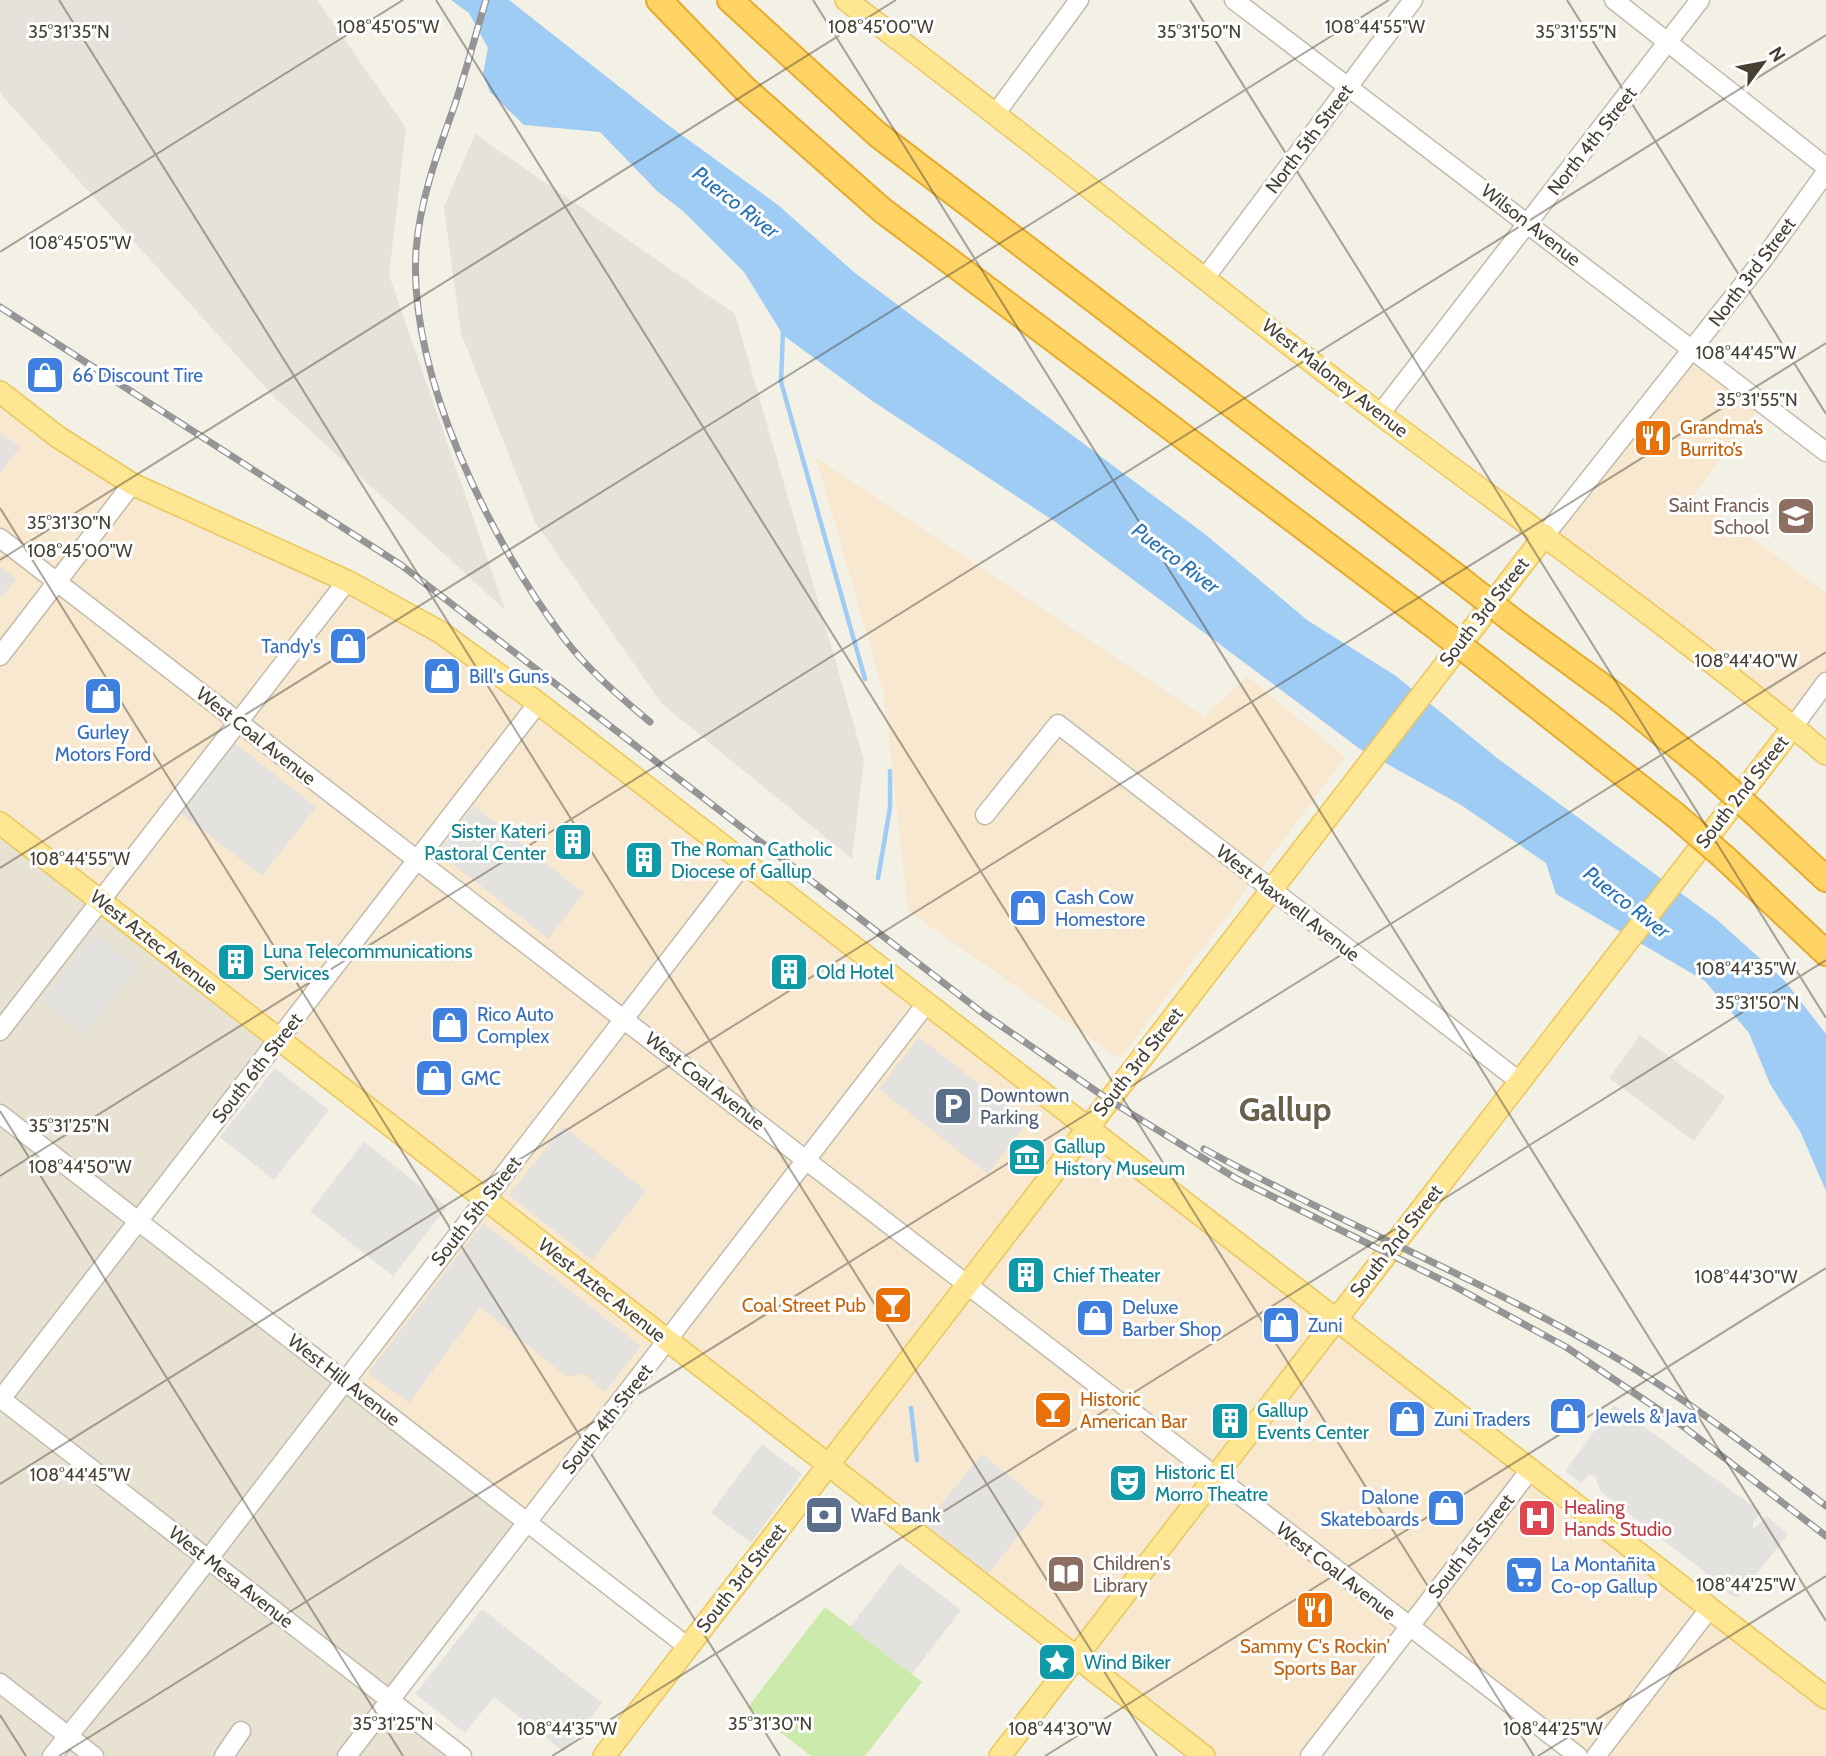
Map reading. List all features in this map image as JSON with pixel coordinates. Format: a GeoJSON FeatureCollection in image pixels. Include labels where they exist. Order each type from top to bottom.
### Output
{"type":"FeatureCollection","features":[{"type":"Feature","properties":{"kind":"highway"},"geometry":{"type":"LineString","coordinates":[[659,0],[754,97],[882,210],[1485,665],[1674,814],[1826,953]]}},
{"type":"Feature","properties":{"kind":"highway"},"geometry":{"type":"LineString","coordinates":[[730,0],[877,134],[1511,620],[1617,697],[1708,771],[1826,879]]}},
{"type":"Feature","properties":{"kind":"main road","name":"West Maloney Avenue"},"geometry":{"type":"LineString","coordinates":[[846,0],[996,113],[1380,414],[1545,535],[1826,754]]}},
{"type":"Feature","properties":{"kind":"main road"},"geometry":{"type":"LineString","coordinates":[[0,393],[58,437],[132,484],[347,581],[440,632],[538,703],[1826,1698]]}},
{"type":"Feature","properties":{"kind":"main road","name":"South 3rd Street"},"geometry":{"type":"LineString","coordinates":[[604,1756],[1428,682],[1545,535]]}},
{"type":"Feature","properties":{"kind":"main road","name":"South 2nd Street"},"geometry":{"type":"LineString","coordinates":[[1000,1756],[1793,727]]}},
{"type":"Feature","properties":{"kind":"main road","name":"West Aztec Avenue"},"geometry":{"type":"LineString","coordinates":[[0,823],[1204,1756]]}},
{"type":"Feature","properties":{"kind":"street"},"geometry":{"type":"LineString","coordinates":[[996,113],[1079,0]]}},
{"type":"Feature","properties":{"kind":"street","name":"Wilson Avenue"},"geometry":{"type":"LineString","coordinates":[[1234,0],[1826,452]]}},
{"type":"Feature","properties":{"kind":"street","name":"North 5th Street"},"geometry":{"type":"LineString","coordinates":[[1205,278],[1413,0]]}},
{"type":"Feature","properties":{"kind":"street"},"geometry":{"type":"LineString","coordinates":[[1614,0],[1826,170]]}},
{"type":"Feature","properties":{"kind":"street","name":"North 4th Street"},"geometry":{"type":"LineString","coordinates":[[1380,414],[1700,0]]}},
{"type":"Feature","properties":{"kind":"street","name":"North 3rd Street"},"geometry":{"type":"LineString","coordinates":[[1545,535],[1618,439],[1692,350],[1826,170]]}},
{"type":"Feature","properties":{"kind":"street"},"geometry":{"type":"LineString","coordinates":[[0,656],[132,484]]}},
{"type":"Feature","properties":{"kind":"street","name":"West Coal Avenue"},"geometry":{"type":"LineString","coordinates":[[0,538],[1578,1756]]}},
{"type":"Feature","properties":{"kind":"street"},"geometry":{"type":"LineString","coordinates":[[0,1031],[347,581]]}},
{"type":"Feature","properties":{"kind":"street"},"geometry":{"type":"LineString","coordinates":[[1793,727],[1826,682]]}},
{"type":"Feature","properties":{"kind":"street","name":"South 6th Street"},"geometry":{"type":"LineString","coordinates":[[1,1399],[538,703]]}},
{"type":"Feature","properties":{"kind":"street","name":"West Maxwell Avenue"},"geometry":{"type":"LineString","coordinates":[[985,815],[1058,724],[1519,1082]]}},
{"type":"Feature","properties":{"kind":"street","name":"South 5th Street"},"geometry":{"type":"LineString","coordinates":[[208,1559],[744,863]]}},
{"type":"Feature","properties":{"kind":"street","name":"South 4th Street"},"geometry":{"type":"LineString","coordinates":[[390,1700],[926,1004]]}},
{"type":"Feature","properties":{"kind":"street","name":"West Hill Avenue"},"geometry":{"type":"LineString","coordinates":[[0,1114],[688,1647]]}},
{"type":"Feature","properties":{"kind":"street","name":"West Mesa Avenue"},"geometry":{"type":"LineString","coordinates":[[1,1399],[462,1756]]}},
{"type":"Feature","properties":{"kind":"street","name":"South 1st Street"},"geometry":{"type":"LineString","coordinates":[[1310,1756],[1530,1470]]}},
{"type":"Feature","properties":{"kind":"street"},"geometry":{"type":"LineString","coordinates":[[52,1756],[208,1559]]}},
{"type":"Feature","properties":{"kind":"street"},"geometry":{"type":"LineString","coordinates":[[1596,1756],[1710,1608]]}},
{"type":"Feature","properties":{"kind":"street"},"geometry":{"type":"LineString","coordinates":[[0,1683],[94,1756]]}},
{"type":"Feature","properties":{"kind":"street"},"geometry":{"type":"LineString","coordinates":[[347,1756],[390,1700]]}},
{"type":"Feature","properties":{"kind":"street"},"geometry":{"type":"LineString","coordinates":[[224,1756],[242,1731]]}},
{"type":"Feature","properties":{"kind":"shaded area"},"geometry":{"type":"Polygon","coordinates":[[[0,0],[317,0],[406,128],[389,275],[505,610],[275,398],[0,93],[0,0]]]}},
{"type":"Feature","properties":{"kind":"shaded area"},"geometry":{"type":"Polygon","coordinates":[[[475,134],[735,314],[864,760],[852,859],[662,704],[535,522],[461,333],[444,207],[475,134]]]}},
{"type":"Feature","properties":{"kind":"shaded area"},"geometry":{"type":"Polygon","coordinates":[[[1691,350],[1762,403],[1694,495],[1826,593],[1826,682],[1793,727],[1545,535],[1691,350]]]}},
{"type":"Feature","properties":{"kind":"shaded area"},"geometry":{"type":"Polygon","coordinates":[[[0,392],[58,437],[440,632],[1826,1698],[1826,1756],[1576,1756],[1409,1628],[1310,1756],[1204,1756],[668,1341],[527,1522],[345,1381],[485,1200],[0,823],[0,392]]]}},
{"type":"Feature","properties":{"kind":"shaded area"},"geometry":{"type":"Polygon","coordinates":[[[0,432],[20,447],[0,473],[0,432]]]}},
{"type":"Feature","properties":{"kind":"shaded area"},"geometry":{"type":"Polygon","coordinates":[[[816,458],[1204,717],[1247,676],[1345,757],[1120,1059],[908,911],[884,694],[816,458]]]}},
{"type":"Feature","properties":{"kind":"shaded area"},"geometry":{"type":"Polygon","coordinates":[[[0,567],[16,579],[0,599],[0,567]]]}},
{"type":"Feature","properties":{"kind":"shaded area"},"geometry":{"type":"Polygon","coordinates":[[[233,742],[316,807],[262,876],[179,812],[233,742]]]}},
{"type":"Feature","properties":{"kind":"shaded area"},"geometry":{"type":"Polygon","coordinates":[[[474,806],[584,893],[548,939],[438,852],[474,806]]]}},
{"type":"Feature","properties":{"kind":"shaded area"},"geometry":{"type":"Polygon","coordinates":[[[0,835],[273,1046],[139,1220],[527,1522],[390,1700],[462,1756],[0,1756],[0,835]]]}},
{"type":"Feature","properties":{"kind":"shaded area"},"geometry":{"type":"Polygon","coordinates":[[[94,933],[138,968],[84,1035],[41,1000],[94,933]]]}},
{"type":"Feature","properties":{"kind":"shaded area"},"geometry":{"type":"Polygon","coordinates":[[[1640,1035],[1725,1097],[1694,1141],[1609,1078],[1640,1035]]]}},
{"type":"Feature","properties":{"kind":"shaded area","name":"Downtown Parking"},"geometry":{"type":"Polygon","coordinates":[[[919,1037],[1028,1122],[988,1174],[879,1089],[919,1037]]]}},
{"type":"Feature","properties":{"kind":"shaded area"},"geometry":{"type":"Polygon","coordinates":[[[275,1068],[329,1110],[274,1180],[220,1137],[275,1068]]]}},
{"type":"Feature","properties":{"kind":"shaded area"},"geometry":{"type":"Polygon","coordinates":[[[563,1126],[646,1191],[592,1260],[509,1195],[563,1126]]]}},
{"type":"Feature","properties":{"kind":"shaded area"},"geometry":{"type":"Polygon","coordinates":[[[364,1142],[447,1207],[393,1276],[310,1211],[364,1142]]]}},
{"type":"Feature","properties":{"kind":"shaded area"},"geometry":{"type":"Polygon","coordinates":[[[483,1223],[641,1346],[605,1392],[583,1373],[567,1377],[480,1307],[409,1403],[368,1373],[483,1223]]]}},
{"type":"Feature","properties":{"kind":"shaded area"},"geometry":{"type":"Polygon","coordinates":[[[1614,1405],[1761,1512],[1753,1522],[1753,1529],[1767,1516],[1788,1534],[1738,1598],[1730,1595],[1715,1580],[1600,1491],[1595,1476],[1589,1475],[1581,1483],[1565,1471],[1614,1405]]]}},
{"type":"Feature","properties":{"kind":"shaded area"},"geometry":{"type":"Polygon","coordinates":[[[762,1444],[802,1474],[751,1543],[711,1513],[762,1444]]]}},
{"type":"Feature","properties":{"kind":"shaded area"},"geometry":{"type":"Polygon","coordinates":[[[982,1454],[1044,1504],[988,1574],[925,1524],[982,1454]]]}},
{"type":"Feature","properties":{"kind":"shaded area"},"geometry":{"type":"Polygon","coordinates":[[[899,1563],[961,1610],[912,1674],[850,1627],[899,1563]]]}},
{"type":"Feature","properties":{"kind":"shaded area"},"geometry":{"type":"Polygon","coordinates":[[[482,1609],[602,1703],[564,1752],[494,1697],[465,1733],[415,1694],[482,1609]]]}},
{"type":"Feature","properties":{"kind":"green space"},"geometry":{"type":"Polygon","coordinates":[[[825,1607],[922,1682],[865,1756],[811,1756],[748,1707],[825,1607]]]}},
{"type":"Feature","properties":{"kind":"water","name":"Puerco River"},"geometry":{"type":"Polygon","coordinates":[[[451,0],[509,0],[668,125],[778,205],[855,273],[1206,535],[1307,620],[1396,676],[1497,758],[1716,919],[1784,980],[1826,1034],[1826,1191],[1800,1131],[1770,1084],[1749,1033],[1705,981],[1556,894],[1546,863],[1461,805],[1360,749],[1057,523],[871,400],[783,335],[744,272],[683,211],[657,191],[600,132],[524,125],[490,92],[483,74],[488,48],[469,13],[451,0]]]}},
{"type":"Feature","properties":{"kind":"waterway"},"geometry":{"type":"LineString","coordinates":[[783,331],[781,382],[865,679]]}},
{"type":"Feature","properties":{"kind":"waterway"},"geometry":{"type":"LineString","coordinates":[[878,878],[890,808],[890,771]]}},
{"type":"Feature","properties":{"kind":"waterway"},"geometry":{"type":"LineString","coordinates":[[911,1408],[917,1460]]}},
{"type":"Feature","properties":{"kind":"railway"},"geometry":{"type":"LineString","coordinates":[[486,0],[421,213],[416,250],[417,298],[425,349],[459,454],[482,505],[535,598],[582,660],[650,722]]}},
{"type":"Feature","properties":{"kind":"railway"},"geometry":{"type":"LineString","coordinates":[[0,307],[401,565],[984,1014],[1109,1100],[1237,1179],[1452,1285],[1566,1347],[1680,1424],[1826,1536]]}},
{"type":"Feature","properties":{"kind":"railway"},"geometry":{"type":"LineString","coordinates":[[1204,1149],[1512,1301],[1613,1356],[1695,1409],[1826,1506]]}},
{"type":"Feature","properties":{"kind":"place","name":"66 Discount Tire"},"geometry":{"type":"Point","coordinates":[45,375]}},
{"type":"Feature","properties":{"kind":"place","name":"Grandma’s Burrito’s"},"geometry":{"type":"Point","coordinates":[1653,438]}},
{"type":"Feature","properties":{"kind":"place","name":"Saint Francis School"},"geometry":{"type":"Point","coordinates":[1796,516]}},
{"type":"Feature","properties":{"kind":"place","name":"Tandy's"},"geometry":{"type":"Point","coordinates":[348,646]}},
{"type":"Feature","properties":{"kind":"place","name":"Bill's Guns"},"geometry":{"type":"Point","coordinates":[442,676]}},
{"type":"Feature","properties":{"kind":"place","name":"Gurley Motors Ford"},"geometry":{"type":"Point","coordinates":[103,696]}},
{"type":"Feature","properties":{"kind":"place","name":"Sister Kateri Pastoral Center"},"geometry":{"type":"Point","coordinates":[573,842]}},
{"type":"Feature","properties":{"kind":"place","name":"The Roman Catholic Diocese of Gallup"},"geometry":{"type":"Point","coordinates":[644,860]}},
{"type":"Feature","properties":{"kind":"place","name":"Cash Cow Homestore"},"geometry":{"type":"Point","coordinates":[1028,908]}},
{"type":"Feature","properties":{"kind":"place","name":"Luna Telecommunications Services"},"geometry":{"type":"Point","coordinates":[236,962]}},
{"type":"Feature","properties":{"kind":"place","name":"Old Hotel"},"geometry":{"type":"Point","coordinates":[789,972]}},
{"type":"Feature","properties":{"kind":"place","name":"Rico Auto Complex"},"geometry":{"type":"Point","coordinates":[450,1025]}},
{"type":"Feature","properties":{"kind":"place","name":"GMC"},"geometry":{"type":"Point","coordinates":[434,1078]}},
{"type":"Feature","properties":{"kind":"place","name":"Downtown Parking"},"geometry":{"type":"Point","coordinates":[953,1106]}},
{"type":"Feature","properties":{"kind":"place","name":"Gallup History Museum"},"geometry":{"type":"Point","coordinates":[1027,1157]}},
{"type":"Feature","properties":{"kind":"place","name":"Chief Theater"},"geometry":{"type":"Point","coordinates":[1026,1275]}},
{"type":"Feature","properties":{"kind":"place","name":"Coal Street Pub"},"geometry":{"type":"Point","coordinates":[893,1305]}},
{"type":"Feature","properties":{"kind":"place","name":"Deluxe Barber Shop"},"geometry":{"type":"Point","coordinates":[1095,1318]}},
{"type":"Feature","properties":{"kind":"place","name":"Zuni"},"geometry":{"type":"Point","coordinates":[1281,1325]}},
{"type":"Feature","properties":{"kind":"place","name":"Historic American Bar"},"geometry":{"type":"Point","coordinates":[1053,1410]}},
{"type":"Feature","properties":{"kind":"place","name":"Jewels & Java"},"geometry":{"type":"Point","coordinates":[1568,1416]}},
{"type":"Feature","properties":{"kind":"place","name":"Zuni Traders"},"geometry":{"type":"Point","coordinates":[1407,1419]}},
{"type":"Feature","properties":{"kind":"place","name":"Gallup Events Center"},"geometry":{"type":"Point","coordinates":[1230,1421]}},
{"type":"Feature","properties":{"kind":"place","name":"Historic El Morro Theatre"},"geometry":{"type":"Point","coordinates":[1128,1483]}},
{"type":"Feature","properties":{"kind":"place","name":"Dalone Skateboards"},"geometry":{"type":"Point","coordinates":[1446,1508]}},
{"type":"Feature","properties":{"kind":"place","name":"WaFd Bank"},"geometry":{"type":"Point","coordinates":[824,1515]}},
{"type":"Feature","properties":{"kind":"place","name":"Healing Hands Studio"},"geometry":{"type":"Point","coordinates":[1537,1518]}},
{"type":"Feature","properties":{"kind":"place","name":"Children's Library"},"geometry":{"type":"Point","coordinates":[1066,1574]}},
{"type":"Feature","properties":{"kind":"place","name":"La Montañita Co-op Gallup"},"geometry":{"type":"Point","coordinates":[1524,1575]}},
{"type":"Feature","properties":{"kind":"place","name":"Sammy C's Rockin' Sports Bar"},"geometry":{"type":"Point","coordinates":[1315,1610]}},
{"type":"Feature","properties":{"kind":"place","name":"Wind Biker"},"geometry":{"type":"Point","coordinates":[1057,1662]}},
{"type":"Feature","properties":{"kind":"district","name":"Gallup"},"geometry":{"type":"Point","coordinates":[1285,1109]}}]}
